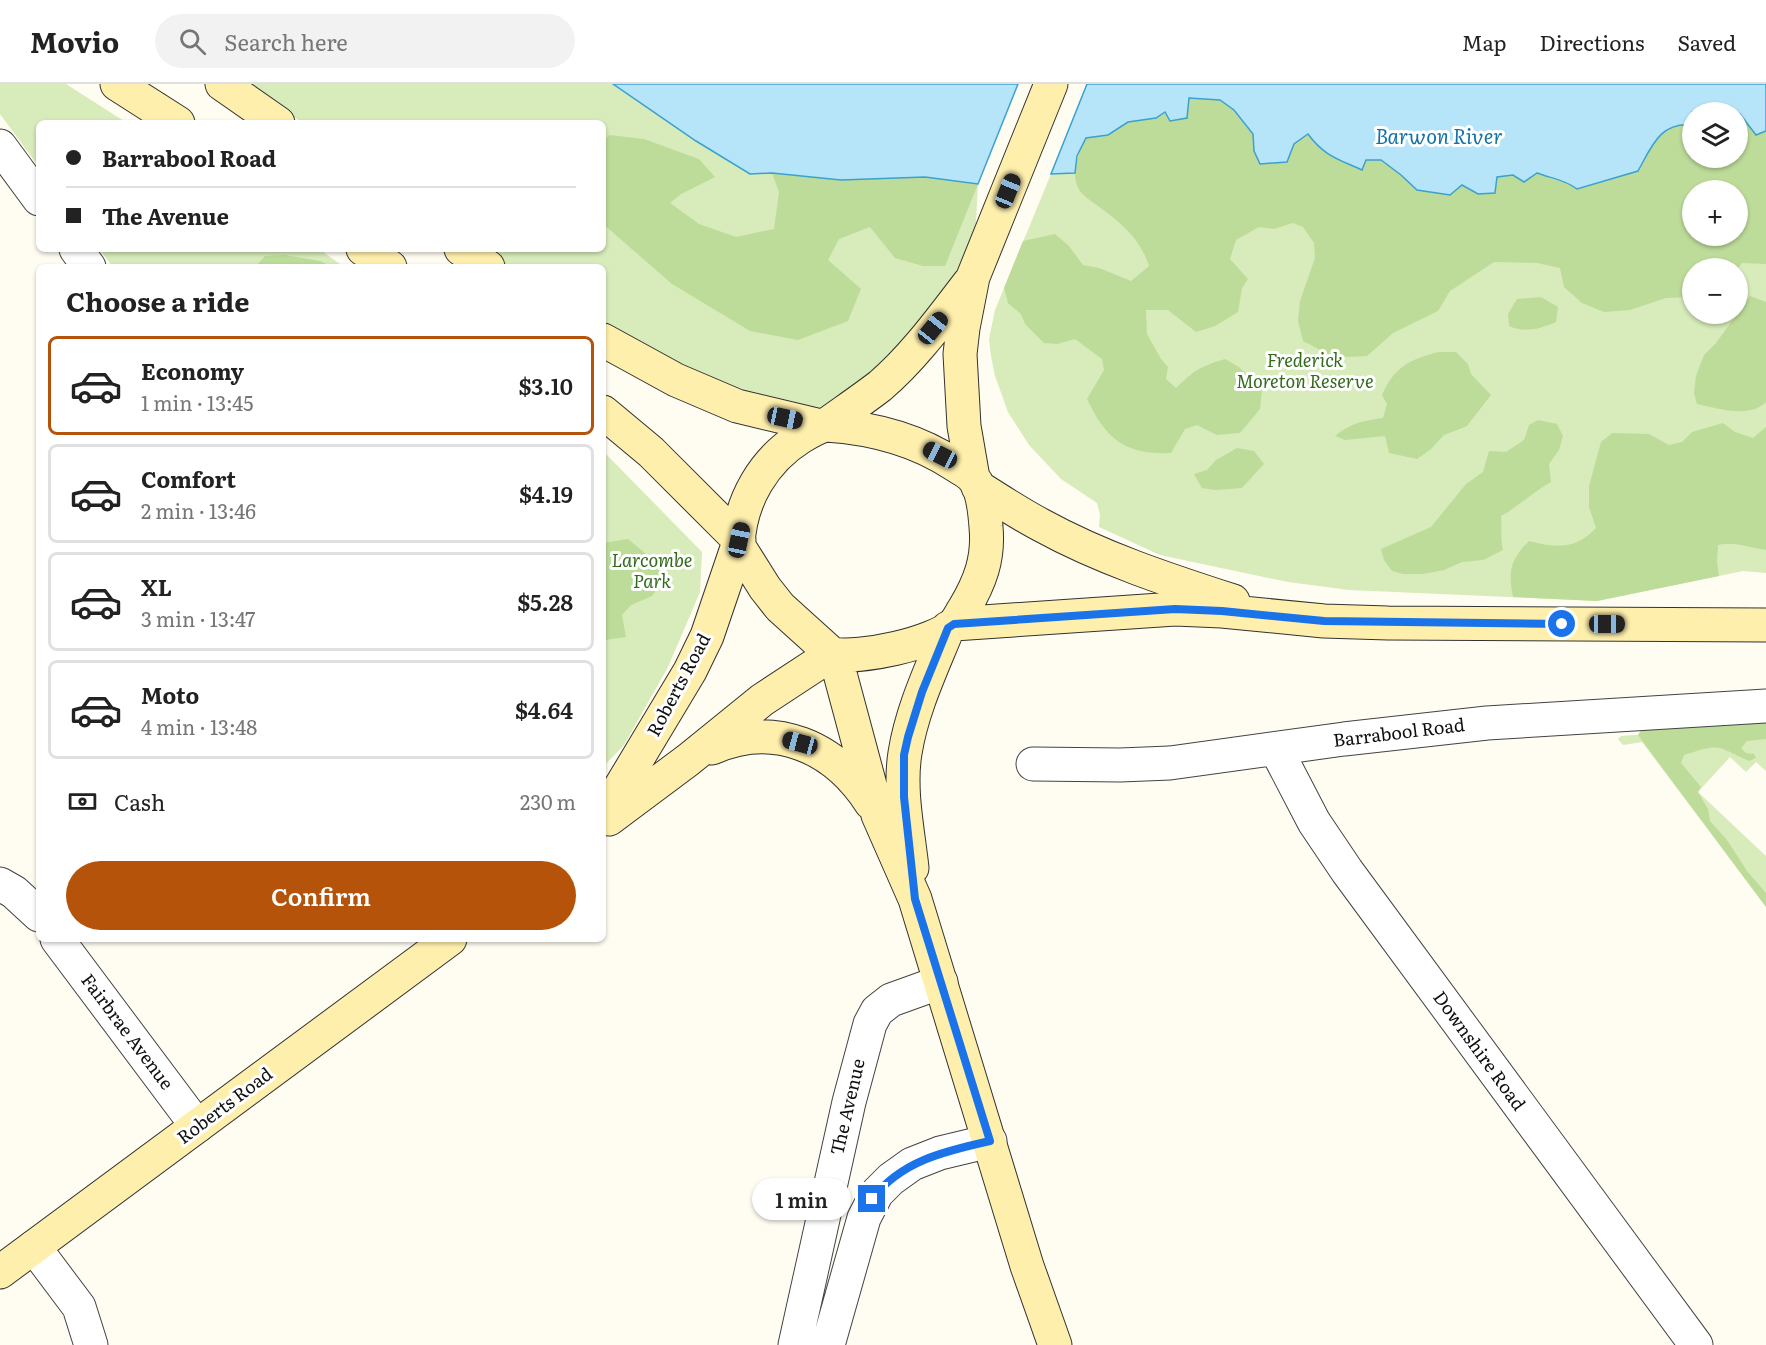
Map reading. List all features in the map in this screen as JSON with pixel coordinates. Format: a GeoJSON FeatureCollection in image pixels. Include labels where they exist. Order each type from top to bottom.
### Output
{"type":"FeatureCollection","features":[{"type":"Feature","properties":{"kind":"street"},"geometry":{"type":"LineString","coordinates":[[117,84],[173,120]]}},
{"type":"Feature","properties":{"kind":"street"},"geometry":{"type":"LineString","coordinates":[[222,84],[274,120]]}},
{"type":"Feature","properties":{"kind":"street"},"geometry":{"type":"LineString","coordinates":[[915,899],[904,797],[904,755],[914,715],[951,626],[974,592],[984,569],[987,554],[986,522],[964,426],[960,365],[963,328],[973,277],[1051,84]]}},
{"type":"Feature","properties":{"kind":"street"},"geometry":{"type":"LineString","coordinates":[[0,146],[36,195]]}},
{"type":"Feature","properties":{"kind":"street"},"geometry":{"type":"LineString","coordinates":[[368,252],[386,264]]}},
{"type":"Feature","properties":{"kind":"street"},"geometry":{"type":"LineString","coordinates":[[466,252],[484,264]]}},
{"type":"Feature","properties":{"kind":"street","name":"Roberts Road"},"geometry":{"type":"LineString","coordinates":[[606,811],[690,671],[707,636],[738,543],[750,495],[766,466],[789,444],[824,425],[880,385],[901,365],[946,313],[973,277]]}},
{"type":"Feature","properties":{"kind":"street"},"geometry":{"type":"LineString","coordinates":[[606,342],[676,380],[736,406],[824,425],[875,431],[917,444],[940,455],[1043,526],[1088,548],[1189,586],[1281,616]]}},
{"type":"Feature","properties":{"kind":"street"},"geometry":{"type":"LineString","coordinates":[[606,414],[651,452],[738,543],[765,588],[780,607],[833,655],[879,814],[915,899],[1027,1266],[1055,1345]]}},
{"type":"Feature","properties":{"kind":"street"},"geometry":{"type":"LineString","coordinates":[[606,821],[688,760],[762,700],[833,655],[870,654],[900,647],[926,639],[951,626],[1175,609],[1324,621],[1388,623],[1766,625]]}},
{"type":"Feature","properties":{"kind":"street","name":"Barrabool Road"},"geometry":{"type":"LineString","coordinates":[[1033,764],[1170,763],[1487,723],[1766,706]]}},
{"type":"Feature","properties":{"kind":"street"},"geometry":{"type":"LineString","coordinates":[[688,760],[719,745],[745,737],[771,736],[800,743],[838,765],[862,789],[879,814]]}},
{"type":"Feature","properties":{"kind":"street","name":"Downshire Road"},"geometry":{"type":"LineString","coordinates":[[1276,749],[1314,822],[1347,871],[1696,1345]]}},
{"type":"Feature","properties":{"kind":"street"},"geometry":{"type":"LineString","coordinates":[[0,885],[14,892],[36,912]]}},
{"type":"Feature","properties":{"kind":"street","name":"Fairbrae Avenue"},"geometry":{"type":"LineString","coordinates":[[59,942],[197,1126]]}},
{"type":"Feature","properties":{"kind":"street","name":"Roberts Road"},"geometry":{"type":"LineString","coordinates":[[0,1272],[446,942]]}},
{"type":"Feature","properties":{"kind":"street","name":"The Avenue"},"geometry":{"type":"LineString","coordinates":[[795,1345],[849,1102],[870,1024],[877,1011],[891,1000],[941,982]]}},
{"type":"Feature","properties":{"kind":"street"},"geometry":{"type":"LineString","coordinates":[[828,1345],[864,1218],[872,1199],[882,1186],[918,1162],[949,1151],[990,1141]]}},
{"type":"Feature","properties":{"kind":"street"},"geometry":{"type":"LineString","coordinates":[[34,1247],[79,1307],[91,1345]]}},
{"type":"Feature","properties":{"kind":"green space"},"geometry":{"type":"Polygon","coordinates":[[[0,84],[66,84],[122,120],[36,120],[36,163],[0,114],[0,84]]]}},
{"type":"Feature","properties":{"kind":"green space"},"geometry":{"type":"Polygon","coordinates":[[[252,84],[613,84],[750,174],[772,173],[841,180],[925,177],[978,184],[973,277],[826,425],[606,341],[606,264],[484,264],[466,252],[606,252],[606,120],[298,120],[252,84]]]}},
{"type":"Feature","properties":{"kind":"green space"},"geometry":{"type":"Polygon","coordinates":[[[1189,98],[1220,100],[1234,110],[1253,134],[1254,151],[1294,144],[1308,134],[1362,170],[1366,160],[1380,160],[1417,190],[1462,185],[1478,194],[1494,193],[1496,177],[1537,173],[1555,180],[1569,182],[1577,189],[1638,171],[1658,138],[1672,128],[1681,125],[1682,168],[1748,168],[1748,124],[1756,135],[1766,131],[1766,264],[1748,263],[1748,258],[1682,258],[1682,297],[1666,298],[1630,310],[1604,312],[1582,303],[1564,287],[1560,268],[1537,263],[1494,262],[1450,291],[1438,311],[1393,333],[1367,356],[1347,357],[1328,354],[1303,341],[1298,321],[1300,301],[1315,258],[1314,243],[1303,227],[1293,223],[1274,229],[1259,227],[1236,240],[1230,259],[1248,279],[1242,288],[1238,312],[1215,326],[1196,332],[1168,310],[1146,310],[1147,334],[1168,367],[1166,379],[1176,388],[1198,370],[1225,359],[1239,367],[1262,390],[1260,409],[1240,433],[1217,435],[1197,425],[1185,429],[1171,453],[1141,451],[1119,442],[1110,434],[1094,413],[1087,399],[1104,370],[1102,359],[1075,339],[1057,344],[1044,343],[1025,324],[1021,314],[1008,303],[1004,288],[1023,241],[1055,234],[1069,246],[1083,265],[1099,268],[1131,281],[1149,266],[1135,239],[1080,191],[1075,178],[1078,157],[1086,138],[1108,135],[1128,122],[1156,118],[1189,98]]]}},
{"type":"Feature","properties":{"kind":"green space","name":"Frederick Moreton Reserve"},"geometry":{"type":"Polygon","coordinates":[[[1682,126],[1682,168],[1748,168],[1748,126],[1756,135],[1766,131],[1766,573],[1743,571],[1597,601],[1349,590],[1288,582],[1160,555],[1099,527],[1100,515],[1097,503],[1061,479],[1029,445],[1008,412],[995,376],[991,356],[989,339],[995,310],[1051,174],[1682,126]]]}},
{"type":"Feature","properties":{"kind":"green space"},"geometry":{"type":"Polygon","coordinates":[[[609,135],[644,139],[699,159],[715,177],[681,194],[670,203],[699,224],[736,237],[774,229],[779,192],[772,173],[841,180],[925,177],[978,184],[945,266],[923,266],[895,258],[870,227],[839,239],[828,260],[861,289],[848,321],[798,340],[750,331],[672,284],[606,227],[606,139],[609,135]]]}},
{"type":"Feature","properties":{"kind":"green space"},"geometry":{"type":"Polygon","coordinates":[[[101,252],[323,252],[340,264],[111,264],[101,252]]]}},
{"type":"Feature","properties":{"kind":"green space"},"geometry":{"type":"Polygon","coordinates":[[[284,255],[326,264],[258,264],[265,256],[284,255]]]}},
{"type":"Feature","properties":{"kind":"green space"},"geometry":{"type":"Polygon","coordinates":[[[1750,296],[1766,302],[1766,402],[1751,410],[1742,411],[1723,410],[1697,404],[1694,393],[1696,376],[1704,355],[1730,324],[1748,324],[1750,296]]]}},
{"type":"Feature","properties":{"kind":"green space"},"geometry":{"type":"Polygon","coordinates":[[[1541,297],[1558,307],[1556,322],[1532,329],[1509,326],[1508,314],[1517,299],[1541,297]]]}},
{"type":"Feature","properties":{"kind":"green space"},"geometry":{"type":"Polygon","coordinates":[[[1439,352],[1456,352],[1468,364],[1471,374],[1491,395],[1467,426],[1444,435],[1430,450],[1417,459],[1389,453],[1385,436],[1345,440],[1335,436],[1357,423],[1383,418],[1387,404],[1382,395],[1392,377],[1411,361],[1439,352]]]}},
{"type":"Feature","properties":{"kind":"green space"},"geometry":{"type":"Polygon","coordinates":[[[1538,420],[1557,424],[1563,436],[1559,450],[1549,464],[1551,482],[1501,516],[1503,550],[1483,560],[1462,562],[1444,570],[1423,574],[1403,574],[1392,571],[1384,560],[1381,549],[1431,527],[1466,484],[1483,472],[1489,451],[1506,452],[1524,440],[1529,425],[1538,420]]]}},
{"type":"Feature","properties":{"kind":"green space"},"geometry":{"type":"Polygon","coordinates":[[[1723,423],[1735,432],[1753,438],[1766,427],[1766,550],[1736,544],[1718,545],[1719,576],[1597,601],[1513,597],[1512,566],[1529,541],[1557,546],[1573,544],[1596,528],[1589,507],[1589,486],[1601,442],[1612,433],[1649,434],[1669,445],[1682,442],[1692,432],[1723,423]]]}},
{"type":"Feature","properties":{"kind":"green space"},"geometry":{"type":"Polygon","coordinates":[[[1237,448],[1254,451],[1264,464],[1242,488],[1216,490],[1202,488],[1194,474],[1207,470],[1216,460],[1237,448]]]}},
{"type":"Feature","properties":{"kind":"green space","name":"Larcombe Park"},"geometry":{"type":"Polygon","coordinates":[[[606,454],[702,552],[700,592],[668,667],[624,745],[606,764],[606,454]]]}},
{"type":"Feature","properties":{"kind":"green space"},"geometry":{"type":"Polygon","coordinates":[[[628,539],[657,563],[666,577],[652,596],[631,605],[622,615],[626,637],[606,640],[606,543],[628,539]]]}},
{"type":"Feature","properties":{"kind":"green space"},"geometry":{"type":"Polygon","coordinates":[[[1766,720],[1766,739],[1747,741],[1741,748],[1746,753],[1754,754],[1756,758],[1749,761],[1724,749],[1712,748],[1684,755],[1681,763],[1701,787],[1698,792],[1708,809],[1710,821],[1766,893],[1766,907],[1638,735],[1643,727],[1766,720]]]}},
{"type":"Feature","properties":{"kind":"green space"},"geometry":{"type":"Polygon","coordinates":[[[1766,726],[1766,771],[1756,762],[1746,772],[1730,757],[1698,792],[1766,856],[1766,907],[1642,742],[1623,745],[1618,739],[1621,736],[1766,726]]]}},
{"type":"Feature","properties":{"kind":"water"},"geometry":{"type":"Polygon","coordinates":[[[613,84],[1018,84],[978,184],[925,177],[841,180],[772,173],[750,174],[696,141],[613,84]]]}},
{"type":"Feature","properties":{"kind":"water","name":"Barwon River"},"geometry":{"type":"Polygon","coordinates":[[[1087,84],[1766,84],[1766,131],[1756,135],[1748,124],[1748,102],[1682,102],[1682,125],[1672,127],[1658,138],[1638,171],[1577,189],[1563,181],[1537,173],[1524,182],[1513,175],[1497,177],[1495,193],[1478,194],[1462,185],[1450,195],[1417,190],[1381,160],[1366,160],[1362,170],[1326,152],[1308,134],[1294,144],[1287,162],[1260,164],[1254,151],[1253,134],[1234,110],[1220,100],[1189,98],[1187,118],[1170,121],[1165,112],[1156,118],[1128,122],[1108,135],[1086,138],[1077,156],[1075,173],[1051,174],[1087,84]]]}},
{"type":"Feature","properties":{"kind":"route"},"geometry":{"type":"LineString","coordinates":[[872,1199],[882,1186],[912,1164],[940,1153],[990,1141],[915,899],[904,797],[904,755],[908,737],[922,692],[948,628],[954,624],[1175,609],[1324,621],[1562,624]]}}]}
